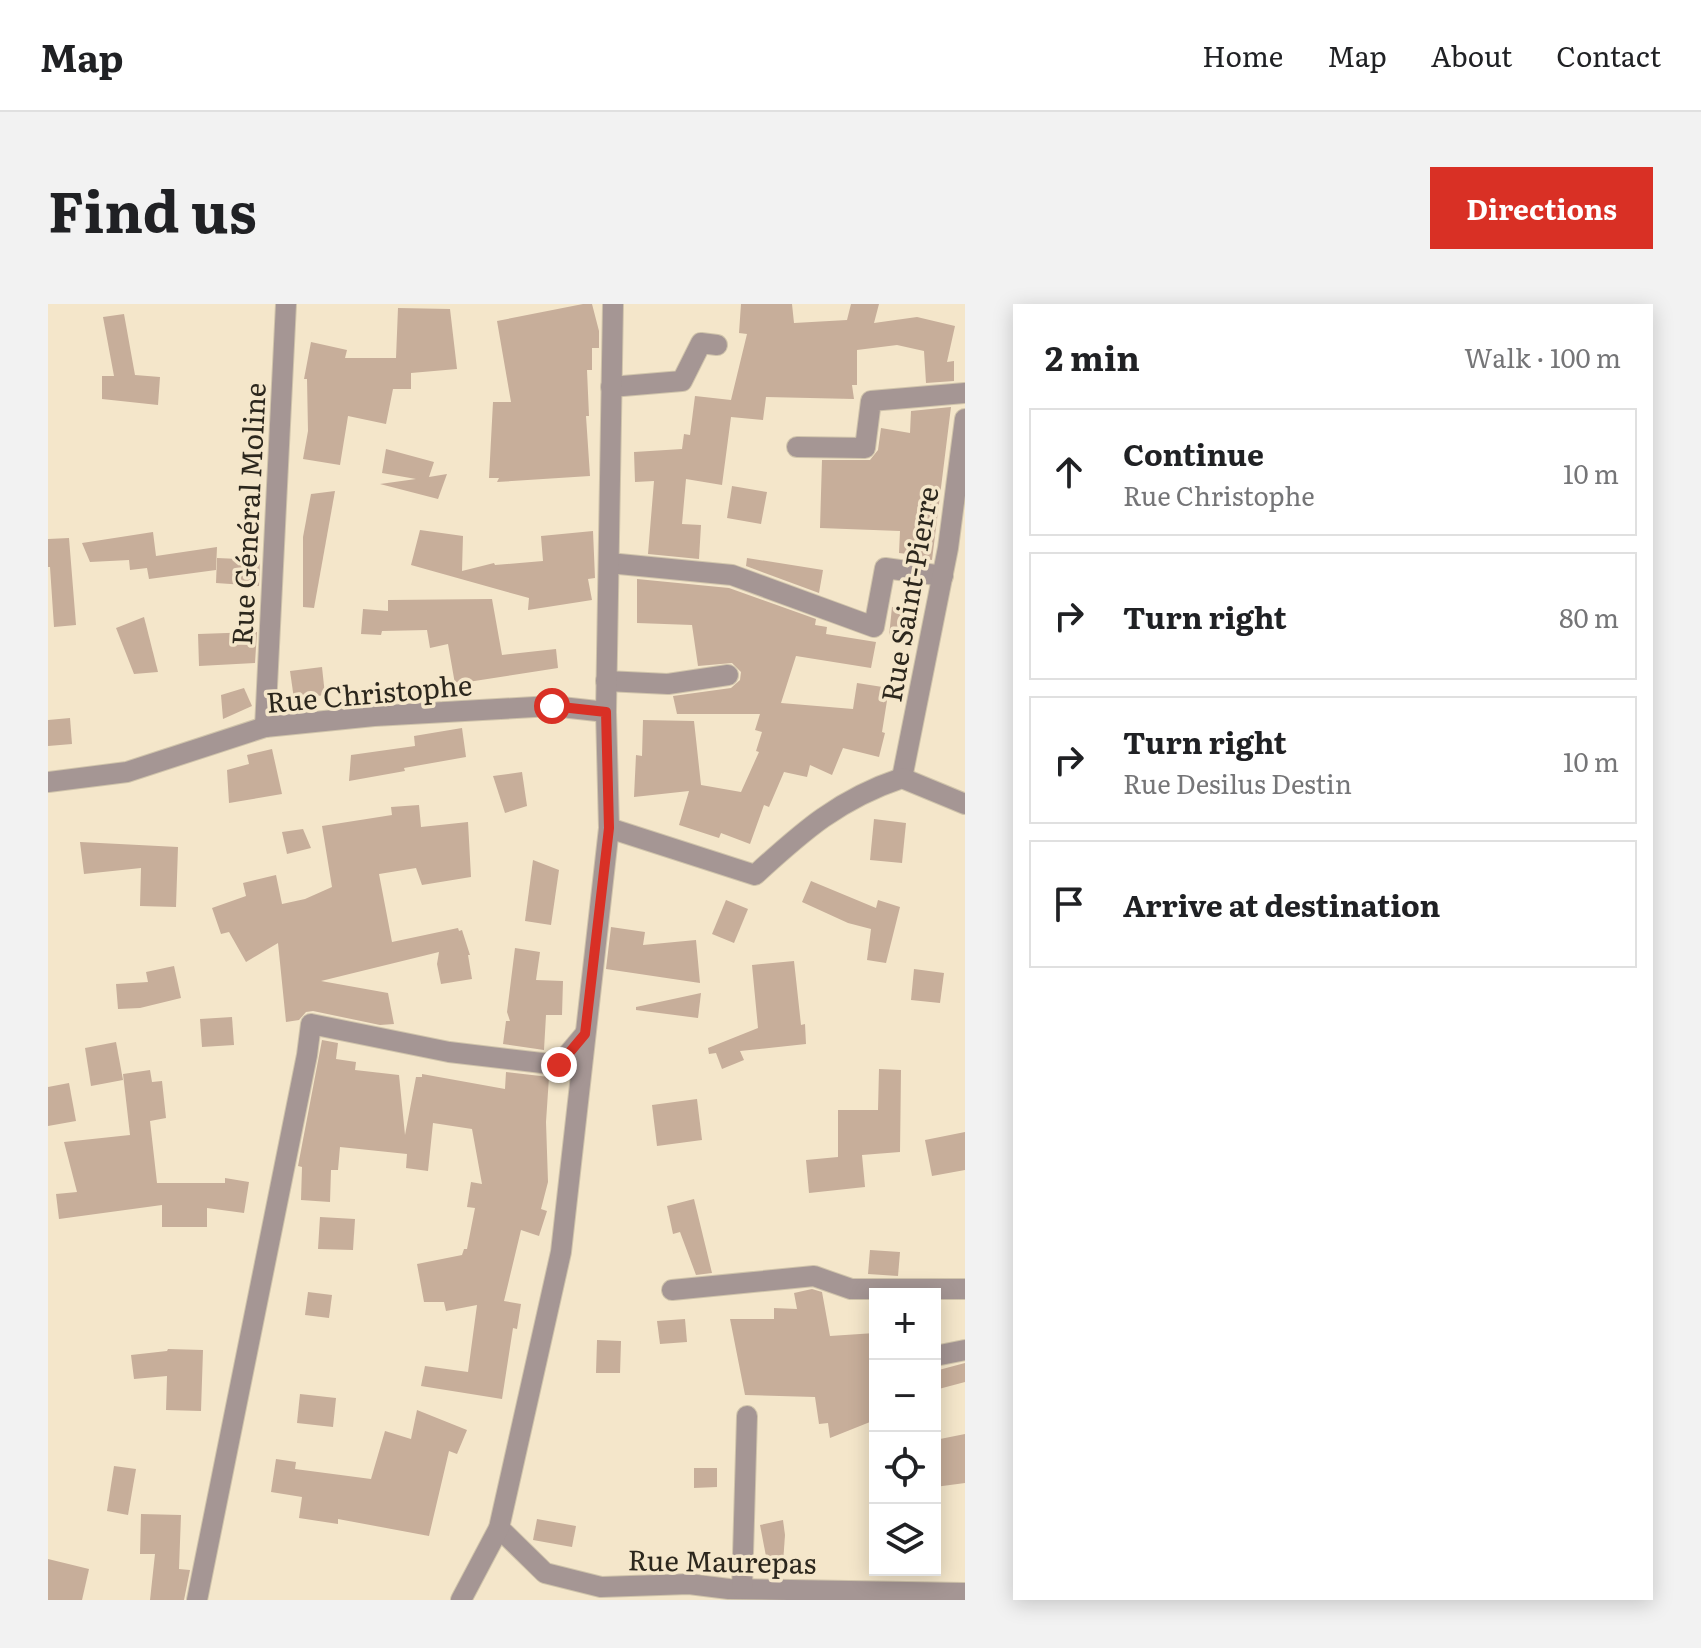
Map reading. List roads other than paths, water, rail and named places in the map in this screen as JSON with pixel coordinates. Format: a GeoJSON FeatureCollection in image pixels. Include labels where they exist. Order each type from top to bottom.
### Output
{"type":"FeatureCollection","features":[{"type":"Feature","properties":{"kind":"street","name":"Rue Général Moline"},"geometry":{"type":"LineString","coordinates":[[265,727],[286,304]]}},
{"type":"Feature","properties":{"kind":"street"},"geometry":{"type":"LineString","coordinates":[[461,1600],[499,1528],[561,1252],[609,828],[606,681],[613,304]]}},
{"type":"Feature","properties":{"kind":"street"},"geometry":{"type":"LineString","coordinates":[[611,387],[682,381],[701,343],[717,345]]}},
{"type":"Feature","properties":{"kind":"street"},"geometry":{"type":"LineString","coordinates":[[797,447],[865,448],[871,401],[965,393]]}},
{"type":"Feature","properties":{"kind":"street","name":"Rue Saint-Pierre"},"geometry":{"type":"LineString","coordinates":[[902,778],[943,576],[965,419]]}},
{"type":"Feature","properties":{"kind":"street"},"geometry":{"type":"LineString","coordinates":[[609,563],[732,575],[874,627],[885,568],[943,576]]}},
{"type":"Feature","properties":{"kind":"street"},"geometry":{"type":"LineString","coordinates":[[606,681],[668,684],[728,675]]}},
{"type":"Feature","properties":{"kind":"street","name":"Rue Christophe"},"geometry":{"type":"LineString","coordinates":[[48,782],[127,772],[265,727],[374,716],[552,706],[606,712]]}},
{"type":"Feature","properties":{"kind":"street"},"geometry":{"type":"LineString","coordinates":[[609,828],[755,875],[819,819],[869,789],[902,778],[965,804]]}},
{"type":"Feature","properties":{"kind":"street"},"geometry":{"type":"LineString","coordinates":[[197,1600],[311,1024],[449,1052],[559,1065],[585,1034]]}},
{"type":"Feature","properties":{"kind":"street"},"geometry":{"type":"LineString","coordinates":[[672,1290],[814,1276],[851,1289],[965,1289]]}},
{"type":"Feature","properties":{"kind":"street"},"geometry":{"type":"LineString","coordinates":[[941,1355],[965,1350]]}},
{"type":"Feature","properties":{"kind":"street"},"geometry":{"type":"LineString","coordinates":[[742,1589],[747,1416]]}},
{"type":"Feature","properties":{"kind":"street","name":"Rue Maurepas"},"geometry":{"type":"LineString","coordinates":[[499,1528],[545,1573],[601,1587],[689,1584],[742,1589],[965,1593]]}}]}
